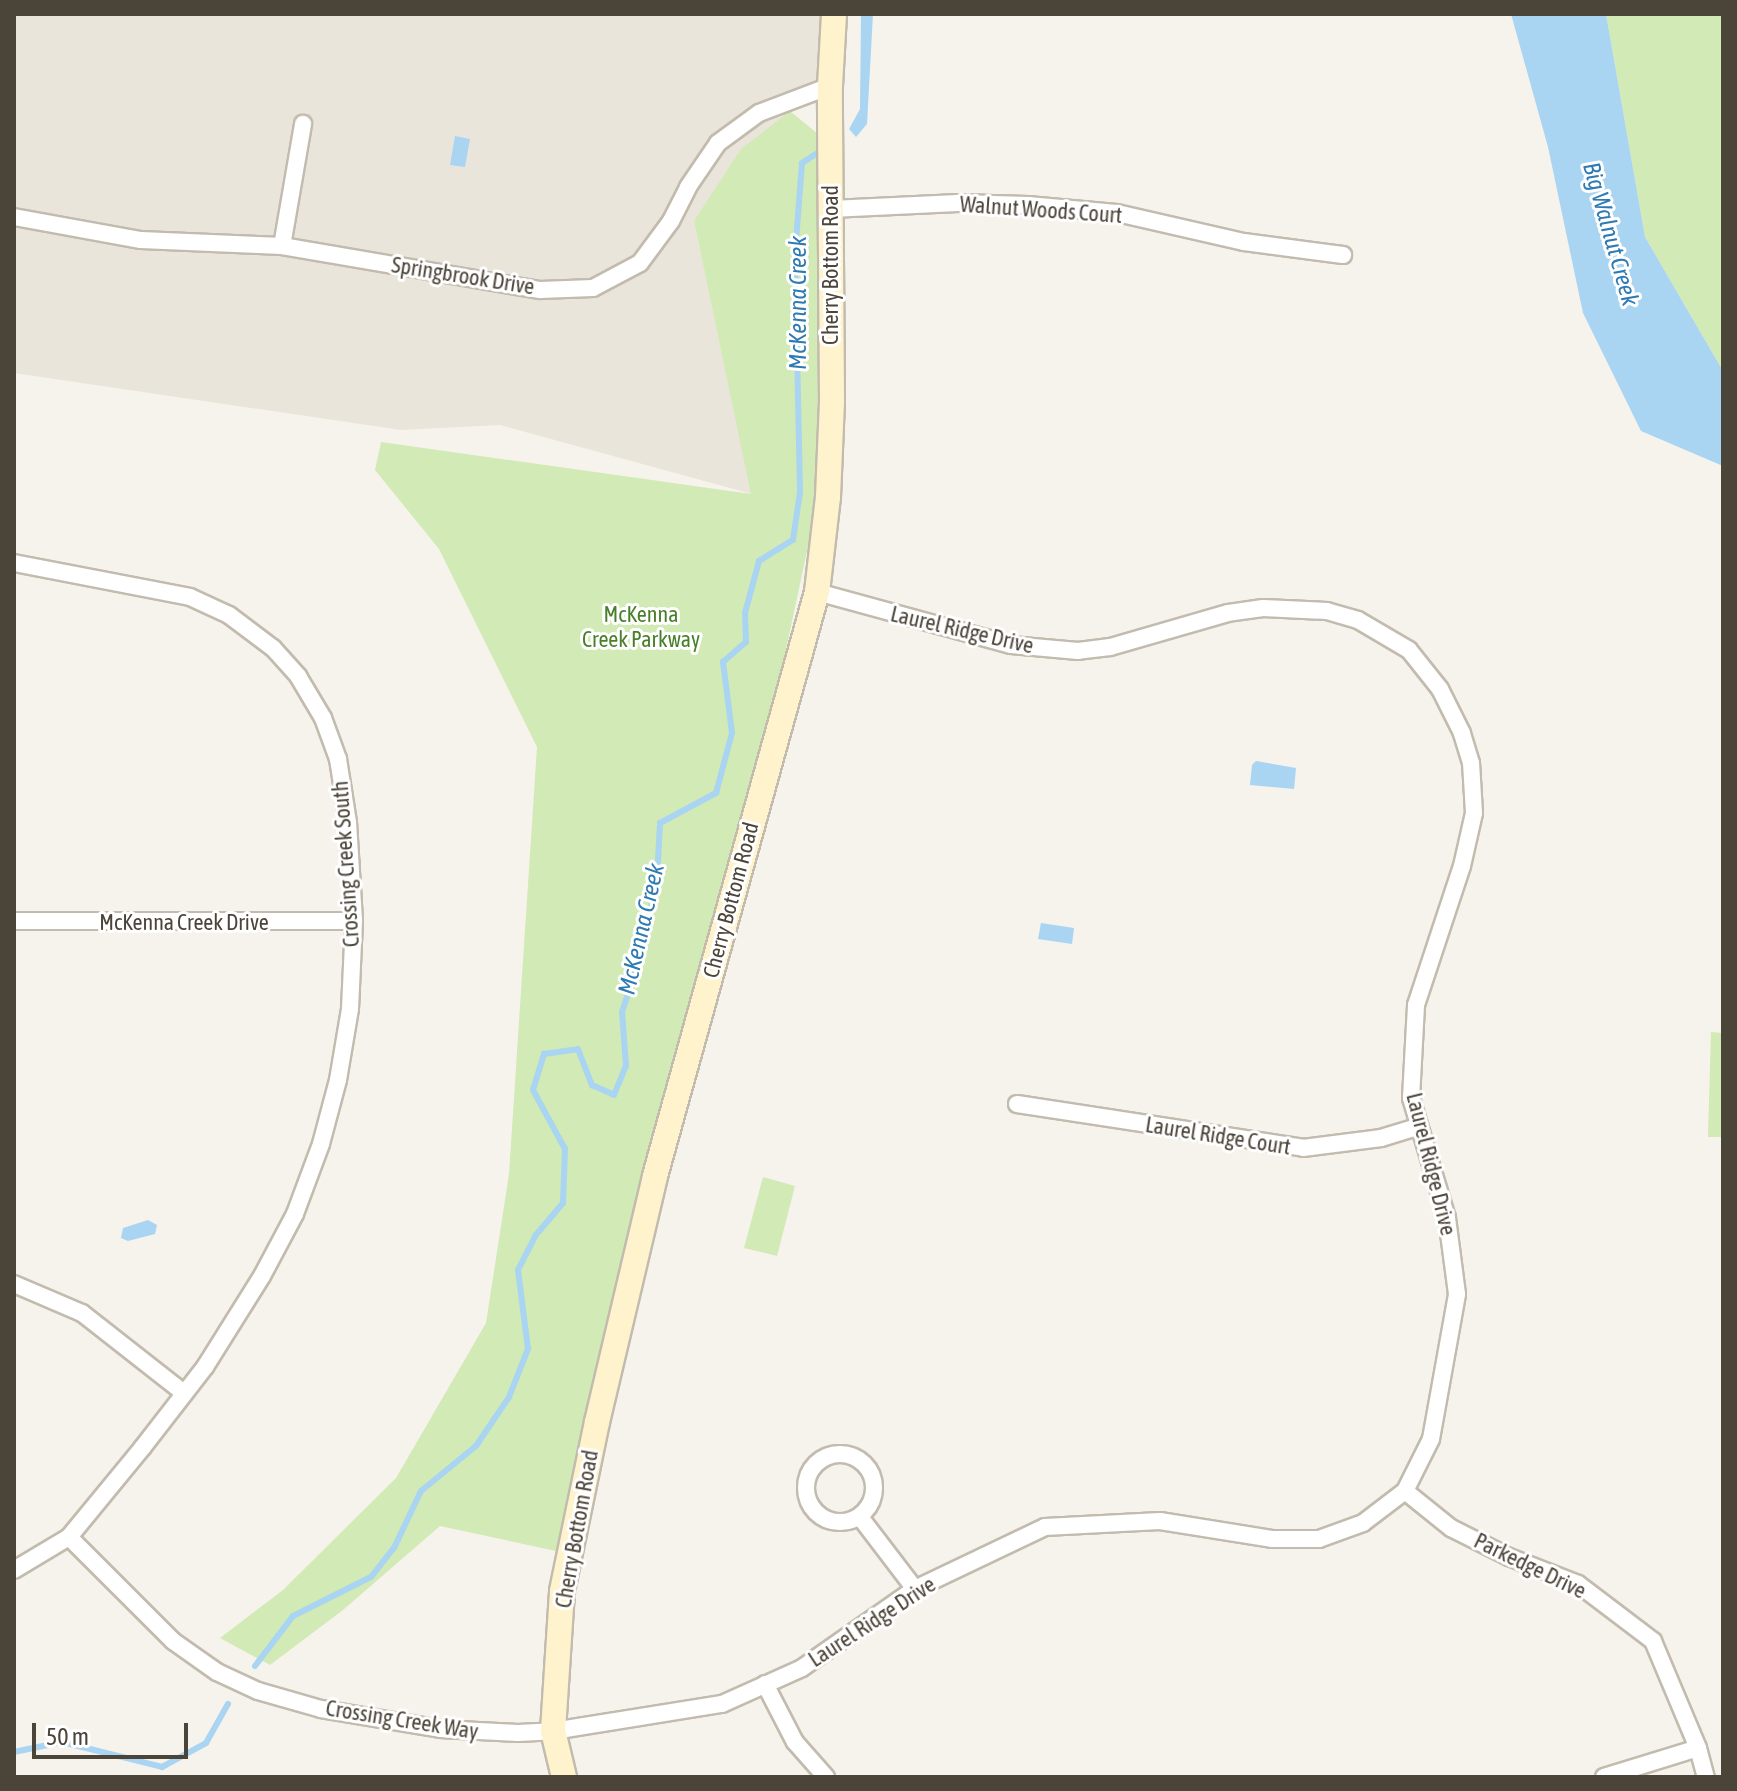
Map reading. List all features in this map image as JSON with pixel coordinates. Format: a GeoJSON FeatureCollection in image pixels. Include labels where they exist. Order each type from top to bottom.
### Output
{"type":"FeatureCollection","features":[{"type":"Feature","properties":{"kind":"main road","name":"Cherry Bottom Road"},"geometry":{"type":"LineString","coordinates":[[564,1777],[553,1731],[562,1591],[623,1307],[655,1176],[817,592],[829,483],[830,86],[834,14]]}},
{"type":"Feature","properties":{"kind":"street","name":"Springbrook Drive"},"geometry":{"type":"LineString","coordinates":[[14,217],[141,240],[282,246],[540,290],[593,288],[640,263],[671,221],[688,187],[718,143],[759,113],[830,86]]}},
{"type":"Feature","properties":{"kind":"street"},"geometry":{"type":"LineString","coordinates":[[282,246],[303,124]]}},
{"type":"Feature","properties":{"kind":"street","name":"Walnut Woods Court"},"geometry":{"type":"LineString","coordinates":[[831,209],[958,203],[1028,205],[1117,213],[1244,242],[1343,255]]}},
{"type":"Feature","properties":{"kind":"street","name":"Crossing Creek South"},"geometry":{"type":"LineString","coordinates":[[14,563],[190,597],[229,615],[273,648],[298,676],[323,718],[338,759],[348,822],[354,921],[350,1009],[338,1080],[316,1158],[295,1214],[262,1276],[184,1393],[69,1537]]}},
{"type":"Feature","properties":{"kind":"street","name":"Laurel Ridge Drive"},"geometry":{"type":"LineString","coordinates":[[553,1731],[722,1704],[802,1668],[915,1589],[1045,1527],[1160,1521],[1272,1539],[1319,1539],[1363,1523],[1405,1491],[1431,1439],[1457,1294],[1447,1218],[1411,1098],[1416,1005],[1462,866],[1472,826],[1475,789],[1471,763],[1452,710],[1425,667],[1409,650],[1358,620],[1295,607],[1228,613],[1110,647],[1078,651],[975,637],[817,592]]}},
{"type":"Feature","properties":{"kind":"street","name":"McKenna Creek Drive"},"geometry":{"type":"LineString","coordinates":[[14,921],[354,921]]}},
{"type":"Feature","properties":{"kind":"street","name":"Laurel Ridge Court"},"geometry":{"type":"LineString","coordinates":[[1017,1104],[1303,1148],[1381,1138],[1418,1127]]}},
{"type":"Feature","properties":{"kind":"street"},"geometry":{"type":"LineString","coordinates":[[14,1284],[82,1313],[184,1393]]}},
{"type":"Feature","properties":{"kind":"street"},"geometry":{"type":"LineString","coordinates":[[840,1453],[866,1465],[872,1475],[874,1494],[860,1517],[841,1523],[822,1518],[810,1506],[806,1479],[812,1467],[824,1457],[840,1453]]}},
{"type":"Feature","properties":{"kind":"street","name":"Parkedge Drive"},"geometry":{"type":"LineString","coordinates":[[1405,1491],[1451,1528],[1509,1557],[1578,1584],[1653,1641],[1698,1748],[1706,1777]]}},
{"type":"Feature","properties":{"kind":"street"},"geometry":{"type":"LineString","coordinates":[[860,1517],[915,1589]]}},
{"type":"Feature","properties":{"kind":"street"},"geometry":{"type":"LineString","coordinates":[[14,1570],[69,1537]]}},
{"type":"Feature","properties":{"kind":"street","name":"Crossing Creek Way"},"geometry":{"type":"LineString","coordinates":[[69,1537],[173,1641],[217,1672],[258,1691],[321,1709],[440,1729],[483,1733],[553,1731]]}},
{"type":"Feature","properties":{"kind":"street"},"geometry":{"type":"LineString","coordinates":[[765,1684],[795,1742],[826,1777]]}},
{"type":"Feature","properties":{"kind":"street"},"geometry":{"type":"LineString","coordinates":[[1604,1777],[1698,1748]]}},
{"type":"Feature","properties":{"kind":"shaded area"},"geometry":{"type":"Polygon","coordinates":[[[14,14],[846,14],[841,88],[790,111],[694,221],[752,494],[500,425],[401,430],[14,373],[14,14]]]}},
{"type":"Feature","properties":{"kind":"green space"},"geometry":{"type":"Polygon","coordinates":[[[1606,14],[1723,14],[1723,371],[1645,237],[1606,14]]]}},
{"type":"Feature","properties":{"kind":"green space","name":"McKenna Creek Parkway"},"geometry":{"type":"Polygon","coordinates":[[[790,111],[818,134],[821,335],[815,514],[779,682],[637,1212],[556,1551],[440,1526],[343,1610],[270,1665],[220,1638],[283,1590],[396,1478],[486,1323],[509,1174],[537,747],[439,549],[375,470],[381,442],[751,494],[694,221],[741,149],[790,111]]]}},
{"type":"Feature","properties":{"kind":"green space"},"geometry":{"type":"Polygon","coordinates":[[[1711,1032],[1723,1033],[1723,1137],[1708,1137],[1711,1032]]]}},
{"type":"Feature","properties":{"kind":"green space"},"geometry":{"type":"Polygon","coordinates":[[[763,1177],[795,1186],[777,1256],[744,1248],[763,1177]]]}},
{"type":"Feature","properties":{"kind":"water"},"geometry":{"type":"Polygon","coordinates":[[[861,14],[873,14],[867,124],[856,137],[849,129],[860,109],[861,14]]]}},
{"type":"Feature","properties":{"kind":"water","name":"Big Walnut Creek"},"geometry":{"type":"Polygon","coordinates":[[[1511,14],[1606,14],[1645,237],[1723,371],[1723,466],[1641,431],[1583,313],[1548,147],[1511,14]]]}},
{"type":"Feature","properties":{"kind":"water"},"geometry":{"type":"Polygon","coordinates":[[[455,136],[470,139],[465,167],[450,165],[455,136]]]}},
{"type":"Feature","properties":{"kind":"water"},"geometry":{"type":"Polygon","coordinates":[[[1256,761],[1296,768],[1294,789],[1250,785],[1252,765],[1256,761]]]}},
{"type":"Feature","properties":{"kind":"water"},"geometry":{"type":"Polygon","coordinates":[[[1041,923],[1074,928],[1072,944],[1038,939],[1041,923]]]}},
{"type":"Feature","properties":{"kind":"water"},"geometry":{"type":"Polygon","coordinates":[[[148,1220],[157,1225],[155,1234],[128,1241],[121,1238],[123,1228],[148,1220]]]}},
{"type":"Feature","properties":{"kind":"waterway","name":"McKenna Creek"},"geometry":{"type":"LineString","coordinates":[[255,1666],[293,1616],[371,1577],[394,1548],[421,1491],[476,1446],[509,1397],[528,1349],[518,1270],[535,1236],[563,1203],[565,1149],[533,1090],[544,1054],[578,1049],[592,1085],[614,1095],[626,1066],[622,1012],[641,955],[657,879],[660,823],[716,793],[732,733],[723,662],[746,642],[745,613],[759,561],[793,540],[800,492],[795,254],[802,163],[822,150]]}},
{"type":"Feature","properties":{"kind":"waterway","name":"McKenna Creek"},"geometry":{"type":"LineString","coordinates":[[14,1752],[62,1742],[162,1767],[206,1743],[228,1704]]}}]}
